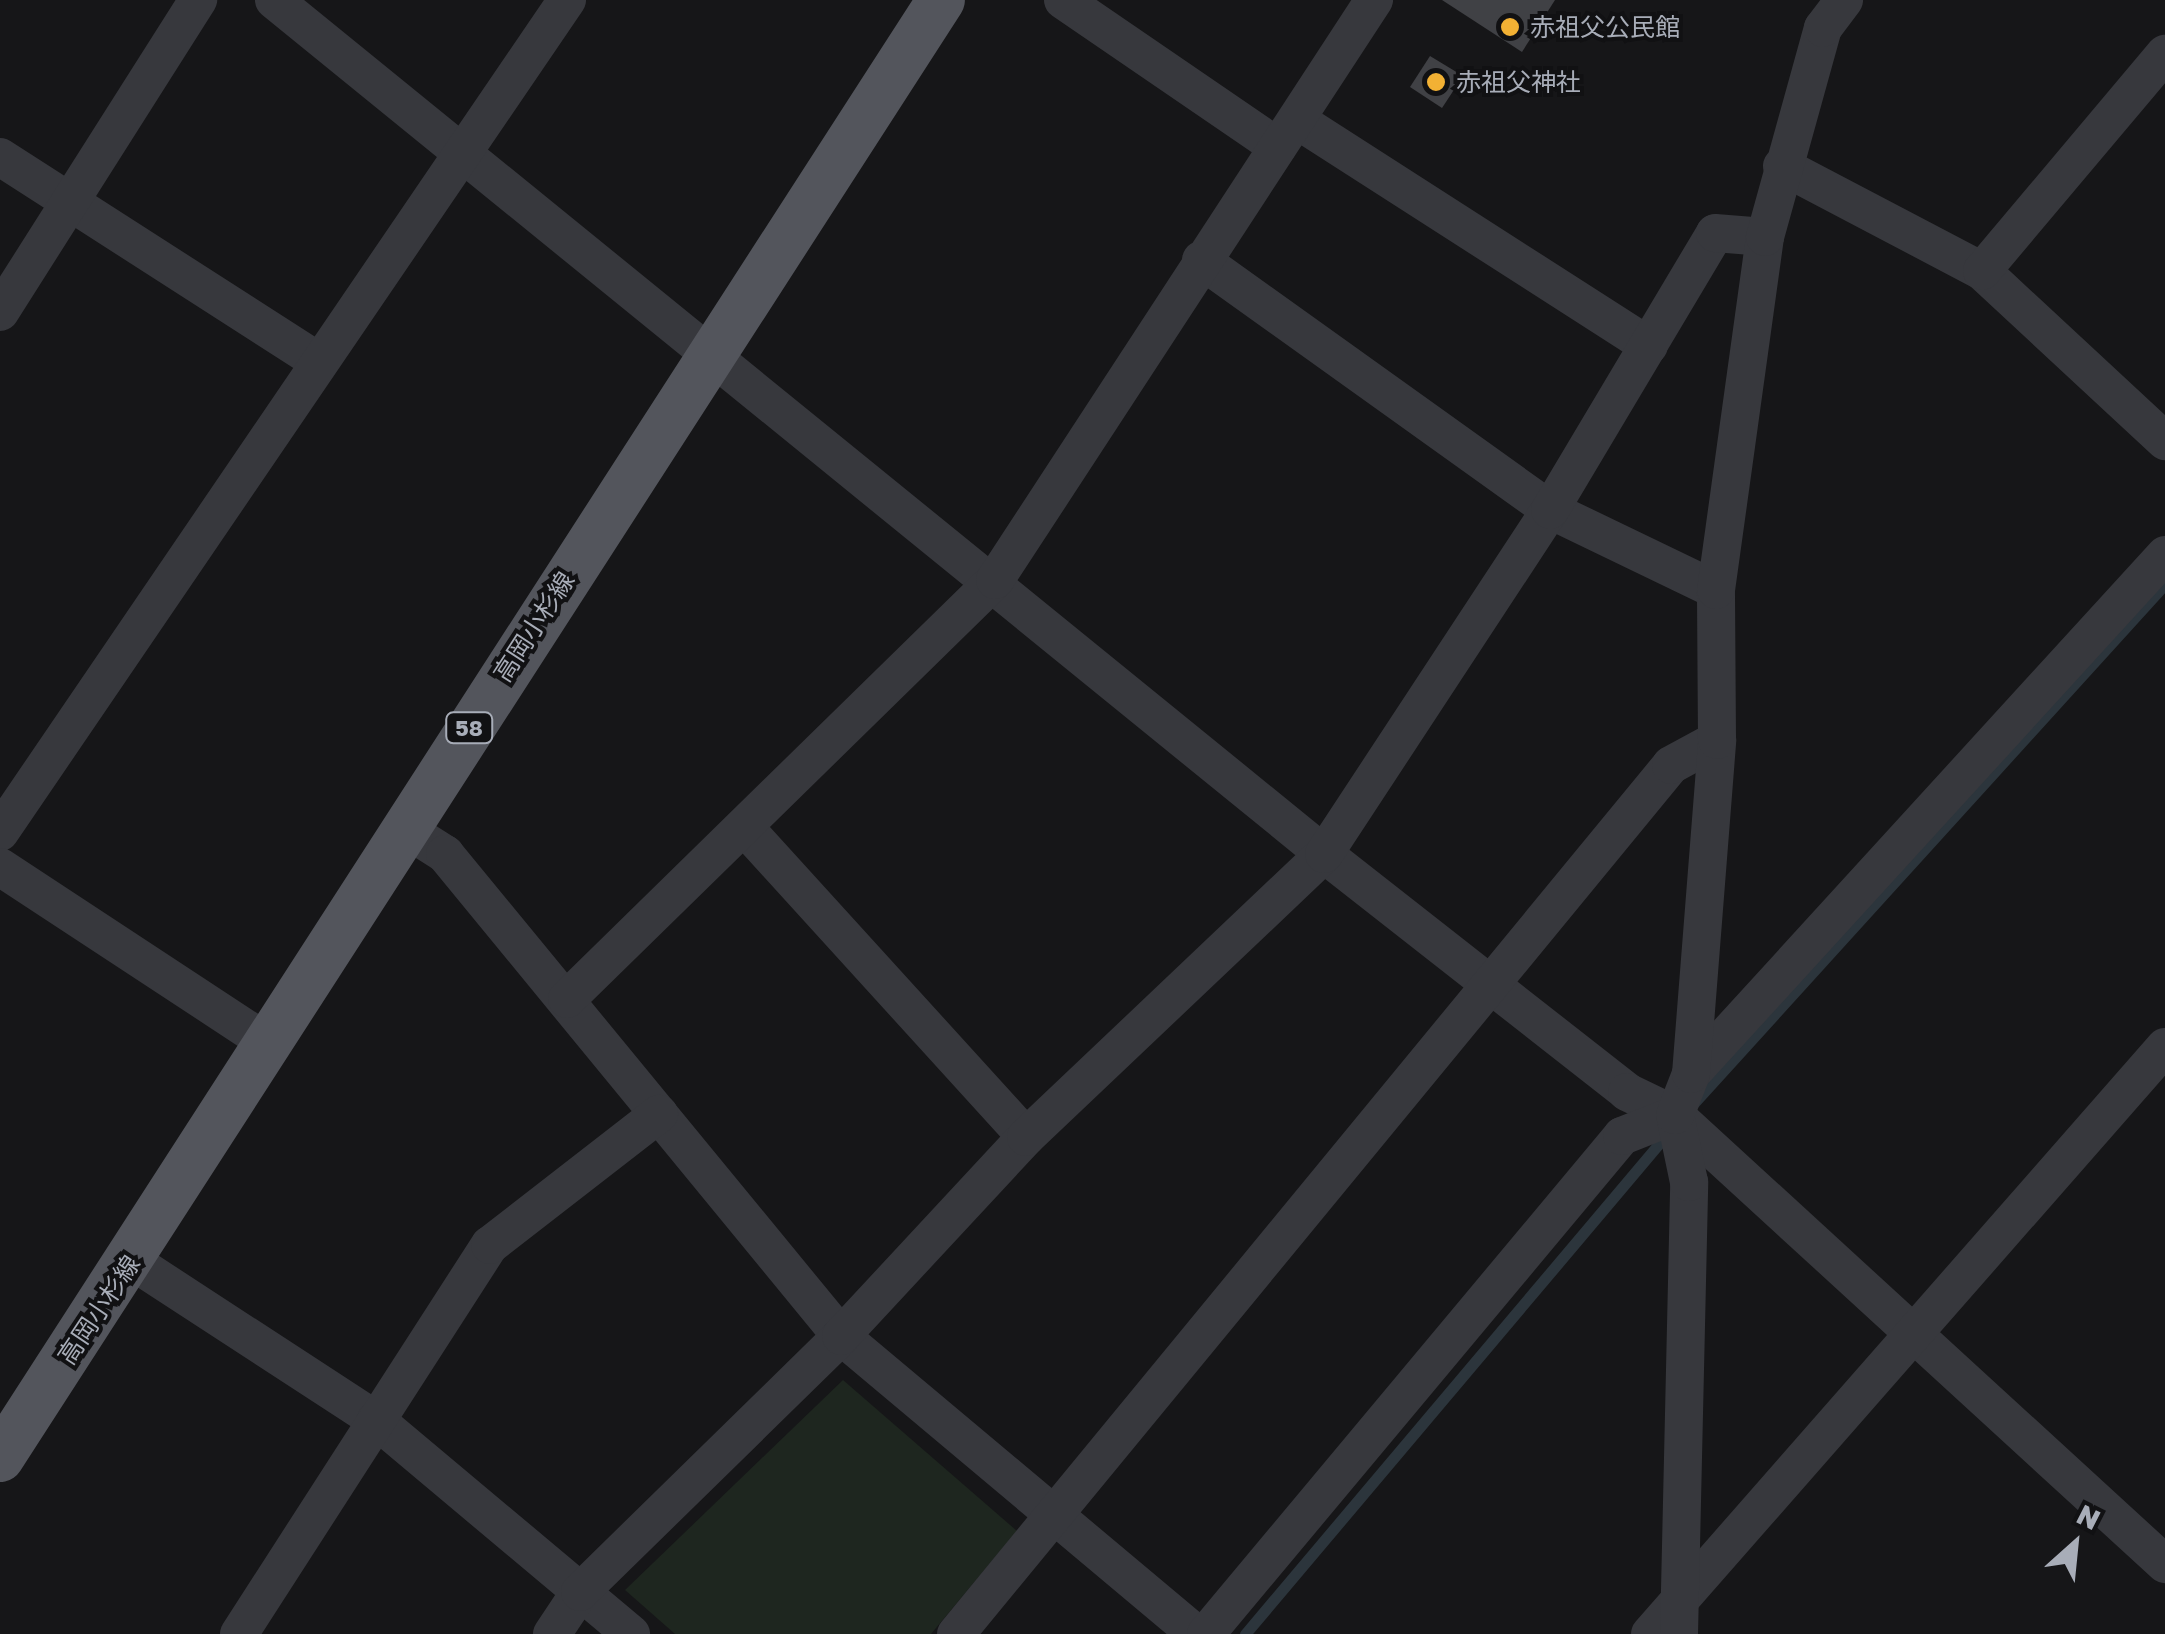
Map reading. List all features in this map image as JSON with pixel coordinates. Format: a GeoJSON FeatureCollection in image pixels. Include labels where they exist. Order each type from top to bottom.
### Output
{"type":"FeatureCollection","features":[{"type":"Feature","properties":{"kind":"main road","name":"高岡小杉線"},"geometry":{"type":"LineString","coordinates":[[0,1458],[132,1262],[404,828],[941,0]]}},
{"type":"Feature","properties":{"kind":"street"},"geometry":{"type":"LineString","coordinates":[[0,312],[198,0]]}},
{"type":"Feature","properties":{"kind":"street"},"geometry":{"type":"LineString","coordinates":[[274,0],[711,355],[996,580],[1324,854],[1627,1092],[1683,1130],[2160,1550]]}},
{"type":"Feature","properties":{"kind":"street"},"geometry":{"type":"LineString","coordinates":[[0,832],[567,0]]}},
{"type":"Feature","properties":{"kind":"street"},"geometry":{"type":"LineString","coordinates":[[1063,0],[1649,346]]}},
{"type":"Feature","properties":{"kind":"street"},"geometry":{"type":"LineString","coordinates":[[567,999],[746,830],[996,580],[1374,0]]}},
{"type":"Feature","properties":{"kind":"street"},"geometry":{"type":"LineString","coordinates":[[1680,1634],[1690,1182],[1683,1130],[1718,740],[1716,590],[1766,237],[1782,166],[1824,28],[1844,0]]}},
{"type":"Feature","properties":{"kind":"street"},"geometry":{"type":"LineString","coordinates":[[1982,270],[2165,54]]}},
{"type":"Feature","properties":{"kind":"street"},"geometry":{"type":"LineString","coordinates":[[0,157],[318,361]]}},
{"type":"Feature","properties":{"kind":"street"},"geometry":{"type":"LineString","coordinates":[[1782,166],[1982,270],[2165,440]]}},
{"type":"Feature","properties":{"kind":"street"},"geometry":{"type":"LineString","coordinates":[[552,1634],[580,1592],[841,1336],[1026,1137],[1324,854],[1550,510],[1714,234],[1766,237]]}},
{"type":"Feature","properties":{"kind":"street"},"geometry":{"type":"LineString","coordinates":[[1201,260],[1550,510],[1716,590]]}},
{"type":"Feature","properties":{"kind":"street"},"geometry":{"type":"LineString","coordinates":[[1691,1074],[2165,556]]}},
{"type":"Feature","properties":{"kind":"street"},"geometry":{"type":"LineString","coordinates":[[956,1634],[1671,765],[1718,740]]}},
{"type":"Feature","properties":{"kind":"street"},"geometry":{"type":"LineString","coordinates":[[404,828],[444,854],[841,1336],[1050,1519],[1196,1634]]}},
{"type":"Feature","properties":{"kind":"street"},"geometry":{"type":"LineString","coordinates":[[746,830],[1026,1137]]}},
{"type":"Feature","properties":{"kind":"street"},"geometry":{"type":"LineString","coordinates":[[0,867],[268,1043]]}},
{"type":"Feature","properties":{"kind":"street"},"geometry":{"type":"LineString","coordinates":[[1650,1634],[1908,1331],[2165,1047]]}},
{"type":"Feature","properties":{"kind":"street"},"geometry":{"type":"LineString","coordinates":[[239,1634],[490,1245],[659,1114]]}},
{"type":"Feature","properties":{"kind":"street"},"geometry":{"type":"LineString","coordinates":[[1206,1634],[1622,1136],[1683,1130]]}},
{"type":"Feature","properties":{"kind":"street"},"geometry":{"type":"LineString","coordinates":[[132,1262],[376,1420],[631,1634]]}},
{"type":"Feature","properties":{"kind":"shaded area"},"geometry":{"type":"Polygon","coordinates":[[[843,1380],[1017,1531],[931,1634],[675,1634],[625,1590],[843,1380]]]}},
{"type":"Feature","properties":{"kind":"building","name":"赤祖父公民館"},"geometry":{"type":"Polygon","coordinates":[[[1442,0],[1555,0],[1522,52],[1442,0]]]}},
{"type":"Feature","properties":{"kind":"building","name":"赤祖父神社"},"geometry":{"type":"Polygon","coordinates":[[[1430,56],[1463,76],[1442,108],[1410,87],[1430,56]]]}},
{"type":"Feature","properties":{"kind":"waterway"},"geometry":{"type":"LineString","coordinates":[[1693,1104],[2165,584]]}},
{"type":"Feature","properties":{"kind":"waterway"},"geometry":{"type":"LineString","coordinates":[[1245,1634],[1668,1133]]}},
{"type":"Feature","properties":{"kind":"place","name":"赤祖父公民館"},"geometry":{"type":"Point","coordinates":[1510,27]}},
{"type":"Feature","properties":{"kind":"place","name":"赤祖父神社"},"geometry":{"type":"Point","coordinates":[1436,82]}}]}
